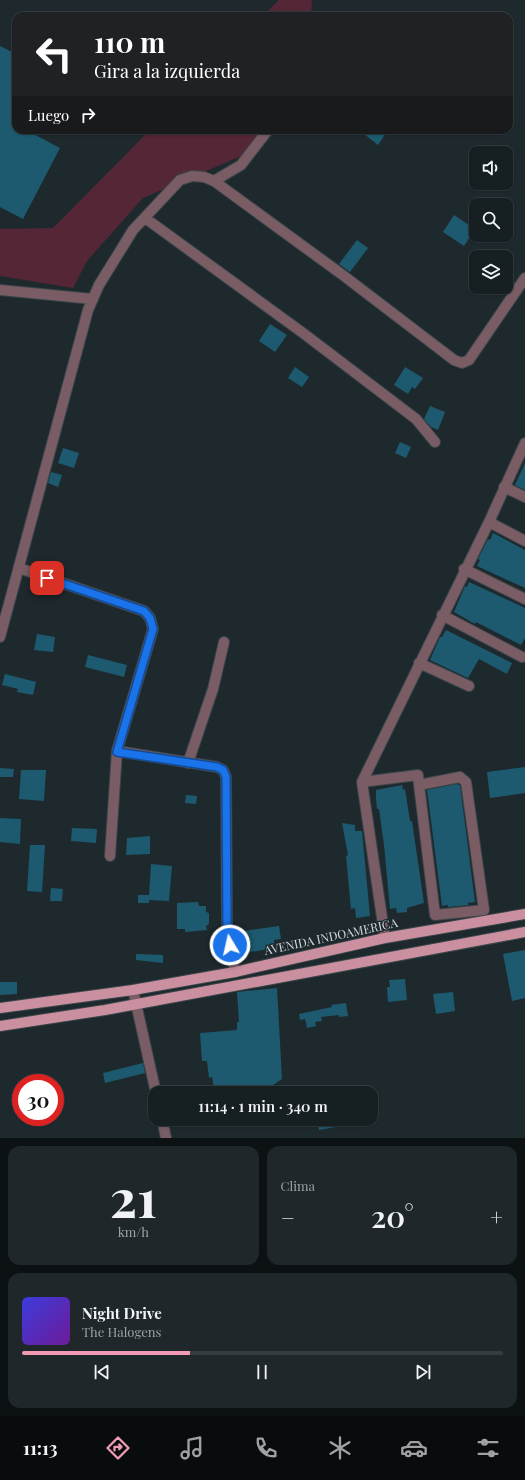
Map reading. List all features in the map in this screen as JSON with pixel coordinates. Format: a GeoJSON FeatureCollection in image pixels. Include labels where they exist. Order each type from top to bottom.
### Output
{"type":"FeatureCollection","features":[{"type":"Feature","properties":{"kind":"main road","name":"AVENIDA INDOAMERICA"},"geometry":{"type":"LineString","coordinates":[[0,1008],[120,992],[235,972],[385,938],[525,914]]}},
{"type":"Feature","properties":{"kind":"main road"},"geometry":{"type":"LineString","coordinates":[[0,1026],[123,1006],[525,932]]}},
{"type":"Feature","properties":{"kind":"main road"},"geometry":{"type":"LineString","coordinates":[[120,992],[123,1006]]}},
{"type":"Feature","properties":{"kind":"street"},"geometry":{"type":"LineString","coordinates":[[214,181],[241,165],[265,134]]}},
{"type":"Feature","properties":{"kind":"street"},"geometry":{"type":"LineString","coordinates":[[0,637],[86,318],[93,299],[99,285],[133,230],[180,180],[192,176],[204,177],[214,181],[344,276],[454,360],[462,363],[469,360],[525,278]]}},
{"type":"Feature","properties":{"kind":"street"},"geometry":{"type":"LineString","coordinates":[[145,218],[303,333],[416,419],[435,442]]}},
{"type":"Feature","properties":{"kind":"street"},"geometry":{"type":"LineString","coordinates":[[0,290],[93,299]]}},
{"type":"Feature","properties":{"kind":"street"},"geometry":{"type":"LineString","coordinates":[[385,938],[362,782],[464,569],[489,522],[525,444]]}},
{"type":"Feature","properties":{"kind":"street"},"geometry":{"type":"LineString","coordinates":[[504,487],[525,497]]}},
{"type":"Feature","properties":{"kind":"street"},"geometry":{"type":"LineString","coordinates":[[489,522],[525,541]]}},
{"type":"Feature","properties":{"kind":"street"},"geometry":{"type":"LineString","coordinates":[[19,568],[144,611],[150,618],[153,629],[117,752],[110,856]]}},
{"type":"Feature","properties":{"kind":"street"},"geometry":{"type":"LineString","coordinates":[[464,569],[525,599]]}},
{"type":"Feature","properties":{"kind":"street"},"geometry":{"type":"LineString","coordinates":[[442,615],[522,657]]}},
{"type":"Feature","properties":{"kind":"street"},"geometry":{"type":"LineString","coordinates":[[188,763],[213,689],[224,642]]}},
{"type":"Feature","properties":{"kind":"street"},"geometry":{"type":"LineString","coordinates":[[419,663],[469,686]]}},
{"type":"Feature","properties":{"kind":"street"},"geometry":{"type":"LineString","coordinates":[[117,752],[217,767],[223,770],[226,777],[227,926],[235,972]]}},
{"type":"Feature","properties":{"kind":"street"},"geometry":{"type":"LineString","coordinates":[[362,782],[418,775],[419,785],[435,915],[484,910],[466,782],[460,777],[419,785]]}},
{"type":"Feature","properties":{"kind":"street"},"geometry":{"type":"LineString","coordinates":[[133,990],[154,1086]]}},
{"type":"Feature","properties":{"kind":"street"},"geometry":{"type":"LineString","coordinates":[[163,1126],[166,1138]]}},
{"type":"Feature","properties":{"kind":"shaded area"},"geometry":{"type":"Polygon","coordinates":[[[279,0],[312,0],[311,12],[267,12],[279,0]]]}},
{"type":"Feature","properties":{"kind":"shaded area"},"geometry":{"type":"Polygon","coordinates":[[[146,134],[258,134],[246,154],[143,198],[87,261],[73,288],[0,276],[0,229],[53,228],[146,134]]]}},
{"type":"Feature","properties":{"kind":"building"},"geometry":{"type":"Polygon","coordinates":[[[0,46],[12,52],[12,134],[34,134],[60,148],[23,219],[0,207],[0,46]]]}},
{"type":"Feature","properties":{"kind":"building"},"geometry":{"type":"Polygon","coordinates":[[[364,134],[385,134],[378,145],[364,134]]]}},
{"type":"Feature","properties":{"kind":"building"},"geometry":{"type":"Polygon","coordinates":[[[454,215],[469,225],[469,238],[464,246],[443,232],[454,215]]]}},
{"type":"Feature","properties":{"kind":"building"},"geometry":{"type":"Polygon","coordinates":[[[357,240],[368,248],[350,272],[339,264],[357,240]]]}},
{"type":"Feature","properties":{"kind":"building"},"geometry":{"type":"Polygon","coordinates":[[[270,324],[287,335],[275,352],[259,341],[270,324]]]}},
{"type":"Feature","properties":{"kind":"building"},"geometry":{"type":"Polygon","coordinates":[[[295,367],[309,377],[302,387],[288,378],[295,367]]]}},
{"type":"Feature","properties":{"kind":"building"},"geometry":{"type":"Polygon","coordinates":[[[405,367],[423,378],[415,389],[412,387],[408,394],[394,385],[405,367]]]}},
{"type":"Feature","properties":{"kind":"building"},"geometry":{"type":"Polygon","coordinates":[[[430,406],[445,412],[438,430],[431,427],[424,419],[430,406]]]}},
{"type":"Feature","properties":{"kind":"building"},"geometry":{"type":"Polygon","coordinates":[[[400,442],[411,447],[406,458],[395,453],[400,442]]]}},
{"type":"Feature","properties":{"kind":"building"},"geometry":{"type":"Polygon","coordinates":[[[63,448],[79,453],[74,468],[58,463],[63,448]]]}},
{"type":"Feature","properties":{"kind":"building"},"geometry":{"type":"Polygon","coordinates":[[[525,463],[525,490],[515,485],[525,463]]]}},
{"type":"Feature","properties":{"kind":"building"},"geometry":{"type":"Polygon","coordinates":[[[51,472],[62,475],[58,487],[48,483],[51,472]]]}},
{"type":"Feature","properties":{"kind":"building"},"geometry":{"type":"Polygon","coordinates":[[[493,533],[525,550],[525,588],[477,566],[480,560],[478,559],[488,539],[490,540],[493,533]]]}},
{"type":"Feature","properties":{"kind":"building"},"geometry":{"type":"Polygon","coordinates":[[[469,582],[525,608],[525,638],[521,645],[476,622],[475,624],[454,612],[465,586],[467,587],[469,582]]]}},
{"type":"Feature","properties":{"kind":"building"},"geometry":{"type":"Polygon","coordinates":[[[446,630],[512,663],[507,674],[479,659],[468,678],[430,660],[440,637],[442,637],[446,630]]]}},
{"type":"Feature","properties":{"kind":"building"},"geometry":{"type":"Polygon","coordinates":[[[37,634],[55,637],[53,652],[34,650],[37,634]]]}},
{"type":"Feature","properties":{"kind":"building"},"geometry":{"type":"Polygon","coordinates":[[[88,655],[127,665],[124,677],[85,667],[88,655]]]}},
{"type":"Feature","properties":{"kind":"building"},"geometry":{"type":"Polygon","coordinates":[[[5,674],[36,682],[33,695],[17,692],[18,689],[2,685],[5,674]]]}},
{"type":"Feature","properties":{"kind":"building"},"geometry":{"type":"Polygon","coordinates":[[[525,767],[525,793],[490,798],[487,772],[525,767]]]}},
{"type":"Feature","properties":{"kind":"building"},"geometry":{"type":"Polygon","coordinates":[[[0,768],[14,769],[13,777],[0,777],[0,768]]]}},
{"type":"Feature","properties":{"kind":"building"},"geometry":{"type":"Polygon","coordinates":[[[21,770],[46,770],[44,801],[19,799],[21,770]]]}},
{"type":"Feature","properties":{"kind":"building"},"geometry":{"type":"Polygon","coordinates":[[[456,784],[460,785],[475,902],[468,903],[468,905],[448,907],[448,905],[442,906],[427,790],[456,784]]]}},
{"type":"Feature","properties":{"kind":"building"},"geometry":{"type":"Polygon","coordinates":[[[402,785],[403,790],[405,789],[410,821],[412,821],[424,903],[407,908],[407,912],[397,913],[396,908],[390,909],[384,845],[379,809],[377,809],[376,790],[402,785]]]}},
{"type":"Feature","properties":{"kind":"building"},"geometry":{"type":"Polygon","coordinates":[[[186,795],[197,796],[196,804],[185,803],[186,795]]]}},
{"type":"Feature","properties":{"kind":"building"},"geometry":{"type":"Polygon","coordinates":[[[0,818],[21,819],[20,844],[0,842],[0,818]]]}},
{"type":"Feature","properties":{"kind":"building"},"geometry":{"type":"Polygon","coordinates":[[[342,823],[355,825],[355,831],[362,831],[370,916],[356,918],[355,908],[351,909],[346,856],[348,855],[342,823]]]}},
{"type":"Feature","properties":{"kind":"building"},"geometry":{"type":"Polygon","coordinates":[[[72,828],[97,829],[96,843],[71,841],[72,828]]]}},
{"type":"Feature","properties":{"kind":"building"},"geometry":{"type":"Polygon","coordinates":[[[150,836],[150,854],[126,855],[127,838],[150,836]]]}},
{"type":"Feature","properties":{"kind":"building"},"geometry":{"type":"Polygon","coordinates":[[[30,845],[45,845],[42,892],[27,891],[30,845]]]}},
{"type":"Feature","properties":{"kind":"building"},"geometry":{"type":"Polygon","coordinates":[[[151,864],[172,866],[169,901],[149,900],[149,903],[138,903],[138,895],[149,895],[151,864]]]}},
{"type":"Feature","properties":{"kind":"building"},"geometry":{"type":"Polygon","coordinates":[[[51,888],[63,889],[62,901],[50,901],[51,888]]]}},
{"type":"Feature","properties":{"kind":"building"},"geometry":{"type":"Polygon","coordinates":[[[198,902],[199,906],[206,906],[206,912],[209,913],[209,924],[206,926],[207,930],[185,932],[185,929],[177,929],[177,903],[198,902]]]}},
{"type":"Feature","properties":{"kind":"building"},"geometry":{"type":"Polygon","coordinates":[[[279,926],[281,939],[274,940],[275,948],[238,954],[235,932],[279,926]]]}},
{"type":"Feature","properties":{"kind":"building"},"geometry":{"type":"Polygon","coordinates":[[[525,950],[525,998],[512,1001],[503,954],[525,950]]]}},
{"type":"Feature","properties":{"kind":"building"},"geometry":{"type":"Polygon","coordinates":[[[136,954],[163,955],[163,963],[136,960],[136,954]]]}},
{"type":"Feature","properties":{"kind":"building"},"geometry":{"type":"Polygon","coordinates":[[[405,979],[407,1000],[388,1002],[387,987],[390,987],[389,980],[405,979]]]}},
{"type":"Feature","properties":{"kind":"building"},"geometry":{"type":"Polygon","coordinates":[[[0,982],[17,982],[17,994],[0,995],[0,982]]]}},
{"type":"Feature","properties":{"kind":"building"},"geometry":{"type":"Polygon","coordinates":[[[277,988],[282,1079],[273,1085],[214,1086],[212,1077],[209,1078],[207,1061],[202,1061],[200,1033],[237,1030],[237,1022],[239,1022],[237,992],[277,988]]]}},
{"type":"Feature","properties":{"kind":"building"},"geometry":{"type":"Polygon","coordinates":[[[453,992],[455,1011],[436,1014],[433,994],[453,992]]]}},
{"type":"Feature","properties":{"kind":"building"},"geometry":{"type":"Polygon","coordinates":[[[346,1003],[348,1016],[339,1017],[339,1015],[321,1017],[322,1021],[315,1022],[316,1026],[307,1028],[305,1019],[300,1020],[299,1014],[332,1007],[331,1005],[346,1003]]]}},
{"type":"Feature","properties":{"kind":"building"},"geometry":{"type":"Polygon","coordinates":[[[143,1063],[145,1073],[105,1083],[103,1073],[143,1063]]]}},
{"type":"Feature","properties":{"kind":"building"},"geometry":{"type":"Polygon","coordinates":[[[318,1126],[336,1126],[336,1127],[319,1130],[318,1126]]]}},
{"type":"Feature","properties":{"kind":"route"},"geometry":{"type":"LineString","coordinates":[[47,578],[144,611],[150,618],[153,629],[119,739],[117,752],[217,767],[223,770],[226,777],[227,926],[230,945]]}}]}
